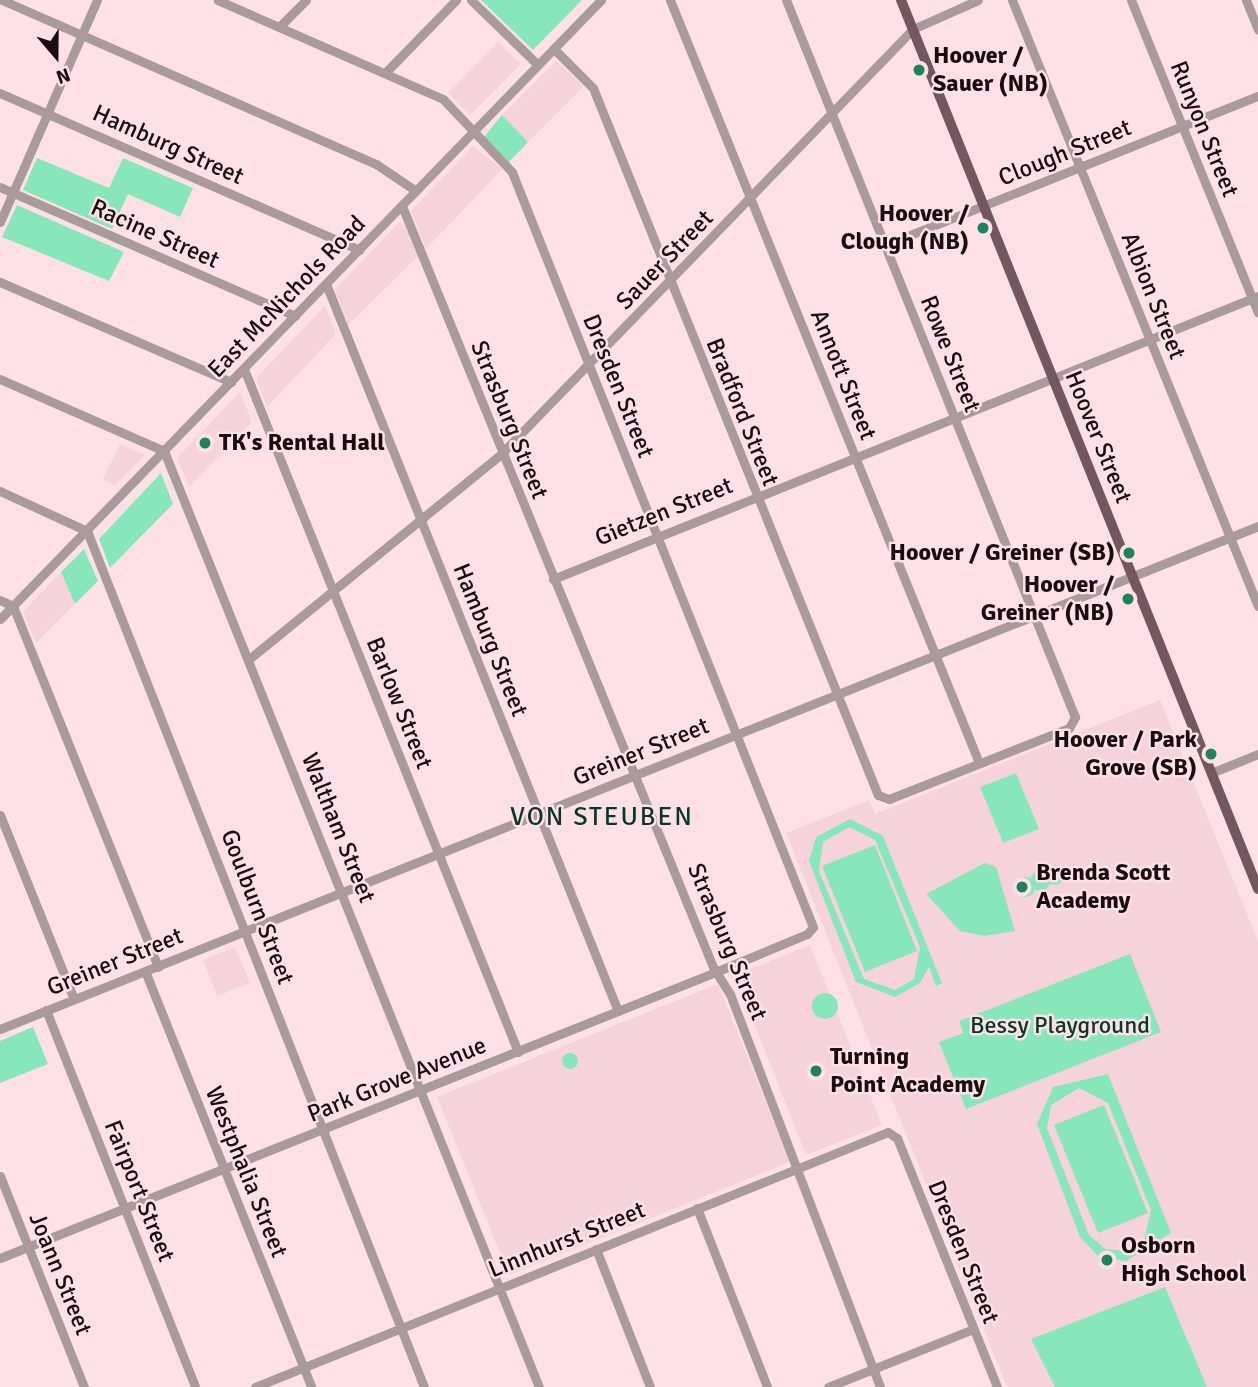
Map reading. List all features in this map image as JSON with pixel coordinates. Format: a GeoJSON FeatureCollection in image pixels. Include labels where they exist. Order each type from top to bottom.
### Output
{"type":"FeatureCollection","features":[{"type":"Feature","properties":{"kind":"main road","name":"Hoover Street"},"geometry":{"type":"LineString","coordinates":[[901,0],[1258,889]]}},
{"type":"Feature","properties":{"kind":"street"},"geometry":{"type":"LineString","coordinates":[[2,0],[376,164],[416,191]]}},
{"type":"Feature","properties":{"kind":"street"},"geometry":{"type":"LineString","coordinates":[[0,222],[97,0]]}},
{"type":"Feature","properties":{"kind":"street","name":"Dresden Street"},"geometry":{"type":"LineString","coordinates":[[218,0],[443,99],[512,172],[812,923],[807,934]]}},
{"type":"Feature","properties":{"kind":"street"},"geometry":{"type":"LineString","coordinates":[[279,27],[306,0]]}},
{"type":"Feature","properties":{"kind":"street"},"geometry":{"type":"LineString","coordinates":[[385,74],[456,0]]}},
{"type":"Feature","properties":{"kind":"street"},"geometry":{"type":"LineString","coordinates":[[471,0],[538,65]]}},
{"type":"Feature","properties":{"kind":"street","name":"East McNichols Road"},"geometry":{"type":"LineString","coordinates":[[0,619],[601,0]]}},
{"type":"Feature","properties":{"kind":"street","name":"Annott Street"},"geometry":{"type":"LineString","coordinates":[[670,0],[979,764]]}},
{"type":"Feature","properties":{"kind":"street","name":"Rowe Street"},"geometry":{"type":"LineString","coordinates":[[786,0],[1034,616],[1074,723],[979,764]]}},
{"type":"Feature","properties":{"kind":"street","name":"Sauer Street"},"geometry":{"type":"LineString","coordinates":[[249,659],[501,454],[670,283],[912,29],[978,0]]}},
{"type":"Feature","properties":{"kind":"street","name":"Albion Street"},"geometry":{"type":"LineString","coordinates":[[1012,0],[1258,606]]}},
{"type":"Feature","properties":{"kind":"street","name":"Runyon Street"},"geometry":{"type":"LineString","coordinates":[[1130,0],[1255,297],[1258,312]]}},
{"type":"Feature","properties":{"kind":"street"},"geometry":{"type":"LineString","coordinates":[[1246,0],[1258,30]]}},
{"type":"Feature","properties":{"kind":"street","name":"Bradford Street"},"geometry":{"type":"LineString","coordinates":[[554,49],[593,88],[755,496],[882,799],[979,764]]}},
{"type":"Feature","properties":{"kind":"street","name":"Hamburg Street"},"geometry":{"type":"LineString","coordinates":[[0,93],[359,250]]}},
{"type":"Feature","properties":{"kind":"street","name":"Clough Street"},"geometry":{"type":"LineString","coordinates":[[885,245],[1258,96]]}},
{"type":"Feature","properties":{"kind":"street","name":"Racine Street"},"geometry":{"type":"LineString","coordinates":[[0,187],[295,316]]}},
{"type":"Feature","properties":{"kind":"street","name":"Strasburg Street"},"geometry":{"type":"LineString","coordinates":[[402,206],[552,579],[638,775],[718,971],[880,1387]]}},
{"type":"Feature","properties":{"kind":"street"},"geometry":{"type":"LineString","coordinates":[[0,282],[231,382]]}},
{"type":"Feature","properties":{"kind":"street","name":"Hamburg Street"},"geometry":{"type":"LineString","coordinates":[[326,284],[618,1011]]}},
{"type":"Feature","properties":{"kind":"street","name":"Gietzen Street"},"geometry":{"type":"LineString","coordinates":[[552,579],[1255,297]]}},
{"type":"Feature","properties":{"kind":"street","name":"Barlow Street"},"geometry":{"type":"LineString","coordinates":[[244,369],[518,1052]]}},
{"type":"Feature","properties":{"kind":"street"},"geometry":{"type":"LineString","coordinates":[[0,379],[164,451]]}},
{"type":"Feature","properties":{"kind":"street","name":"Waltham Street"},"geometry":{"type":"LineString","coordinates":[[164,451],[539,1387]]}},
{"type":"Feature","properties":{"kind":"street"},"geometry":{"type":"LineString","coordinates":[[0,491],[87,531]]}},
{"type":"Feature","properties":{"kind":"street","name":"Greiner Street"},"geometry":{"type":"LineString","coordinates":[[0,1029],[1258,526]]}},
{"type":"Feature","properties":{"kind":"street","name":"Goulburn Street"},"geometry":{"type":"LineString","coordinates":[[87,531],[424,1387]]}},
{"type":"Feature","properties":{"kind":"street"},"geometry":{"type":"LineString","coordinates":[[0,600],[13,606],[158,967]]}},
{"type":"Feature","properties":{"kind":"street"},"geometry":{"type":"LineString","coordinates":[[1211,773],[1258,754]]}},
{"type":"Feature","properties":{"kind":"street"},"geometry":{"type":"LineString","coordinates":[[0,815],[74,999]]}},
{"type":"Feature","properties":{"kind":"street","name":"Park Grove Avenue"},"geometry":{"type":"LineString","coordinates":[[0,1258],[807,934]]}},
{"type":"Feature","properties":{"kind":"street","name":"Westphalia Street"},"geometry":{"type":"LineString","coordinates":[[145,971],[311,1387]]}},
{"type":"Feature","properties":{"kind":"street","name":"Fairport Street"},"geometry":{"type":"LineString","coordinates":[[46,1010],[195,1387]]}},
{"type":"Feature","properties":{"kind":"street","name":"Dresden Street"},"geometry":{"type":"LineString","coordinates":[[893,1132],[996,1387]]}},
{"type":"Feature","properties":{"kind":"street","name":"Linnhurst Street"},"geometry":{"type":"LineString","coordinates":[[255,1387],[697,1208],[893,1132]]}},
{"type":"Feature","properties":{"kind":"street","name":"Joann Street"},"geometry":{"type":"LineString","coordinates":[[0,1176],[84,1387]]}},
{"type":"Feature","properties":{"kind":"street"},"geometry":{"type":"LineString","coordinates":[[697,1208],[767,1387]]}},
{"type":"Feature","properties":{"kind":"street"},"geometry":{"type":"LineString","coordinates":[[596,1249],[650,1387]]}},
{"type":"Feature","properties":{"kind":"street"},"geometry":{"type":"LineString","coordinates":[[828,1387],[973,1329]]}},
{"type":"Feature","properties":{"kind":"shaded area"},"geometry":{"type":"Polygon","coordinates":[[[498,42],[521,64],[470,115],[448,93],[498,42]]]}},
{"type":"Feature","properties":{"kind":"shaded area"},"geometry":{"type":"Polygon","coordinates":[[[556,61],[584,86],[528,142],[502,115],[556,61]]]}},
{"type":"Feature","properties":{"kind":"shaded area"},"geometry":{"type":"Polygon","coordinates":[[[473,146],[502,169],[426,249],[411,211],[473,146]]]}},
{"type":"Feature","properties":{"kind":"shaded area"},"geometry":{"type":"Polygon","coordinates":[[[399,223],[406,224],[418,256],[348,325],[335,289],[399,223]]]}},
{"type":"Feature","properties":{"kind":"shaded area"},"geometry":{"type":"Polygon","coordinates":[[[325,306],[336,334],[267,407],[256,378],[325,306]]]}},
{"type":"Feature","properties":{"kind":"shaded area"},"geometry":{"type":"Polygon","coordinates":[[[240,392],[252,422],[189,487],[177,458],[240,392]]]}},
{"type":"Feature","properties":{"kind":"shaded area"},"geometry":{"type":"Polygon","coordinates":[[[120,444],[145,455],[115,485],[103,479],[120,444]]]}},
{"type":"Feature","properties":{"kind":"shaded area"},"geometry":{"type":"Polygon","coordinates":[[[61,572],[75,604],[36,643],[23,612],[61,572]]]}},
{"type":"Feature","properties":{"kind":"shaded area"},"geometry":{"type":"Polygon","coordinates":[[[1160,700],[1258,941],[1258,1387],[1007,1387],[786,833],[869,800],[875,814],[1160,700]],[[959,1022],[963,1033],[940,1042],[1161,1031],[959,1022]]]}},
{"type":"Feature","properties":{"kind":"shaded area","name":"Turning Point Academy"},"geometry":{"type":"Polygon","coordinates":[[[810,945],[882,1125],[806,1155],[735,975],[810,945]]]}},
{"type":"Feature","properties":{"kind":"shaded area"},"geometry":{"type":"Polygon","coordinates":[[[235,947],[250,983],[217,996],[203,960],[235,947]]]}},
{"type":"Feature","properties":{"kind":"shaded area"},"geometry":{"type":"Polygon","coordinates":[[[718,984],[790,1162],[509,1275],[437,1097],[718,984]]]}},
{"type":"Feature","properties":{"kind":"green space"},"geometry":{"type":"Polygon","coordinates":[[[481,0],[582,0],[533,50],[481,0]]]}},
{"type":"Feature","properties":{"kind":"green space"},"geometry":{"type":"Polygon","coordinates":[[[502,115],[528,142],[509,162],[484,137],[502,115]]]}},
{"type":"Feature","properties":{"kind":"green space"},"geometry":{"type":"Polygon","coordinates":[[[37,158],[109,188],[123,158],[193,188],[180,217],[128,194],[112,229],[23,190],[37,158]]]}},
{"type":"Feature","properties":{"kind":"green space"},"geometry":{"type":"Polygon","coordinates":[[[17,205],[124,252],[109,281],[2,237],[17,205]]]}},
{"type":"Feature","properties":{"kind":"green space"},"geometry":{"type":"Polygon","coordinates":[[[161,473],[173,504],[110,568],[99,539],[161,473]]]}},
{"type":"Feature","properties":{"kind":"green space"},"geometry":{"type":"Polygon","coordinates":[[[84,549],[98,581],[75,604],[61,572],[84,549]]]}},
{"type":"Feature","properties":{"kind":"green space"},"geometry":{"type":"Polygon","coordinates":[[[1016,773],[1039,829],[1003,843],[980,787],[1016,773]]]}},
{"type":"Feature","properties":{"kind":"green space"},"geometry":{"type":"Polygon","coordinates":[[[850,819],[883,836],[942,983],[936,986],[929,967],[920,983],[895,997],[856,982],[809,861],[816,837],[850,819]],[[849,827],[823,842],[819,871],[864,979],[895,990],[914,979],[920,947],[875,840],[849,827]]]}},
{"type":"Feature","properties":{"kind":"green space"},"geometry":{"type":"Polygon","coordinates":[[[875,845],[917,951],[865,972],[822,866],[875,845]]]}},
{"type":"Feature","properties":{"kind":"green space"},"geometry":{"type":"Polygon","coordinates":[[[985,863],[996,867],[1015,931],[984,936],[960,931],[926,894],[985,863]]]}},
{"type":"Feature","properties":{"kind":"green space"},"geometry":{"type":"Polygon","coordinates":[[[1055,865],[1062,868],[1065,875],[1062,882],[1055,885],[1048,882],[1045,875],[1048,868],[1055,865]]]}},
{"type":"Feature","properties":{"kind":"green space"},"geometry":{"type":"Polygon","coordinates":[[[1040,871],[1047,874],[1050,881],[1047,888],[1040,891],[1033,888],[1030,881],[1033,874],[1040,871]]]}},
{"type":"Feature","properties":{"kind":"green space"},"geometry":{"type":"Polygon","coordinates":[[[1025,877],[1032,880],[1035,887],[1032,894],[1025,897],[1018,894],[1015,887],[1018,880],[1025,877]]]}},
{"type":"Feature","properties":{"kind":"green space","name":"Bessy Playground"},"geometry":{"type":"Polygon","coordinates":[[[1130,954],[1161,1032],[966,1109],[939,1042],[963,1033],[959,1021],[1130,954]]]}},
{"type":"Feature","properties":{"kind":"green space"},"geometry":{"type":"Polygon","coordinates":[[[825,993],[834,997],[838,1006],[834,1015],[825,1019],[816,1015],[812,1006],[816,997],[825,993]]]}},
{"type":"Feature","properties":{"kind":"green space"},"geometry":{"type":"Polygon","coordinates":[[[33,1027],[48,1064],[0,1083],[0,1041],[33,1027]]]}},
{"type":"Feature","properties":{"kind":"green space"},"geometry":{"type":"Polygon","coordinates":[[[567,1053],[573,1053],[578,1061],[576,1067],[567,1069],[562,1064],[562,1058],[567,1053]]]}},
{"type":"Feature","properties":{"kind":"green space"},"geometry":{"type":"Polygon","coordinates":[[[1108,1074],[1171,1233],[1126,1261],[1099,1257],[1080,1237],[1037,1124],[1053,1087],[1108,1074]],[[1079,1088],[1051,1105],[1047,1128],[1089,1235],[1105,1249],[1126,1251],[1144,1240],[1151,1210],[1108,1103],[1079,1088]]]}},
{"type":"Feature","properties":{"kind":"green space"},"geometry":{"type":"Polygon","coordinates":[[[1104,1105],[1148,1213],[1098,1233],[1054,1125],[1104,1105]]]}},
{"type":"Feature","properties":{"kind":"green space"},"geometry":{"type":"Polygon","coordinates":[[[1165,1287],[1207,1387],[1055,1387],[1031,1339],[1165,1287]]]}},
{"type":"Feature","properties":{"kind":"place","name":"Hoover / Sauer (NB)"},"geometry":{"type":"Point","coordinates":[919,70]}},
{"type":"Feature","properties":{"kind":"place","name":"Hoover / Clough (NB)"},"geometry":{"type":"Point","coordinates":[983,228]}},
{"type":"Feature","properties":{"kind":"place","name":"TK's Rental Hall"},"geometry":{"type":"Point","coordinates":[205,443]}},
{"type":"Feature","properties":{"kind":"place","name":"Hoover / Greiner (SB)"},"geometry":{"type":"Point","coordinates":[1129,553]}},
{"type":"Feature","properties":{"kind":"place","name":"Hoover / Greiner (NB)"},"geometry":{"type":"Point","coordinates":[1128,599]}},
{"type":"Feature","properties":{"kind":"place","name":"Hoover / Park Grove (SB)"},"geometry":{"type":"Point","coordinates":[1211,754]}},
{"type":"Feature","properties":{"kind":"place","name":"Brenda Scott Academy"},"geometry":{"type":"Point","coordinates":[1022,887]}},
{"type":"Feature","properties":{"kind":"place","name":"Turning Point Academy"},"geometry":{"type":"Point","coordinates":[816,1071]}},
{"type":"Feature","properties":{"kind":"place","name":"Osborn High School"},"geometry":{"type":"Point","coordinates":[1107,1260]}},
{"type":"Feature","properties":{"kind":"district","name":"VON STEUBEN"},"geometry":{"type":"Point","coordinates":[602,818]}}]}
